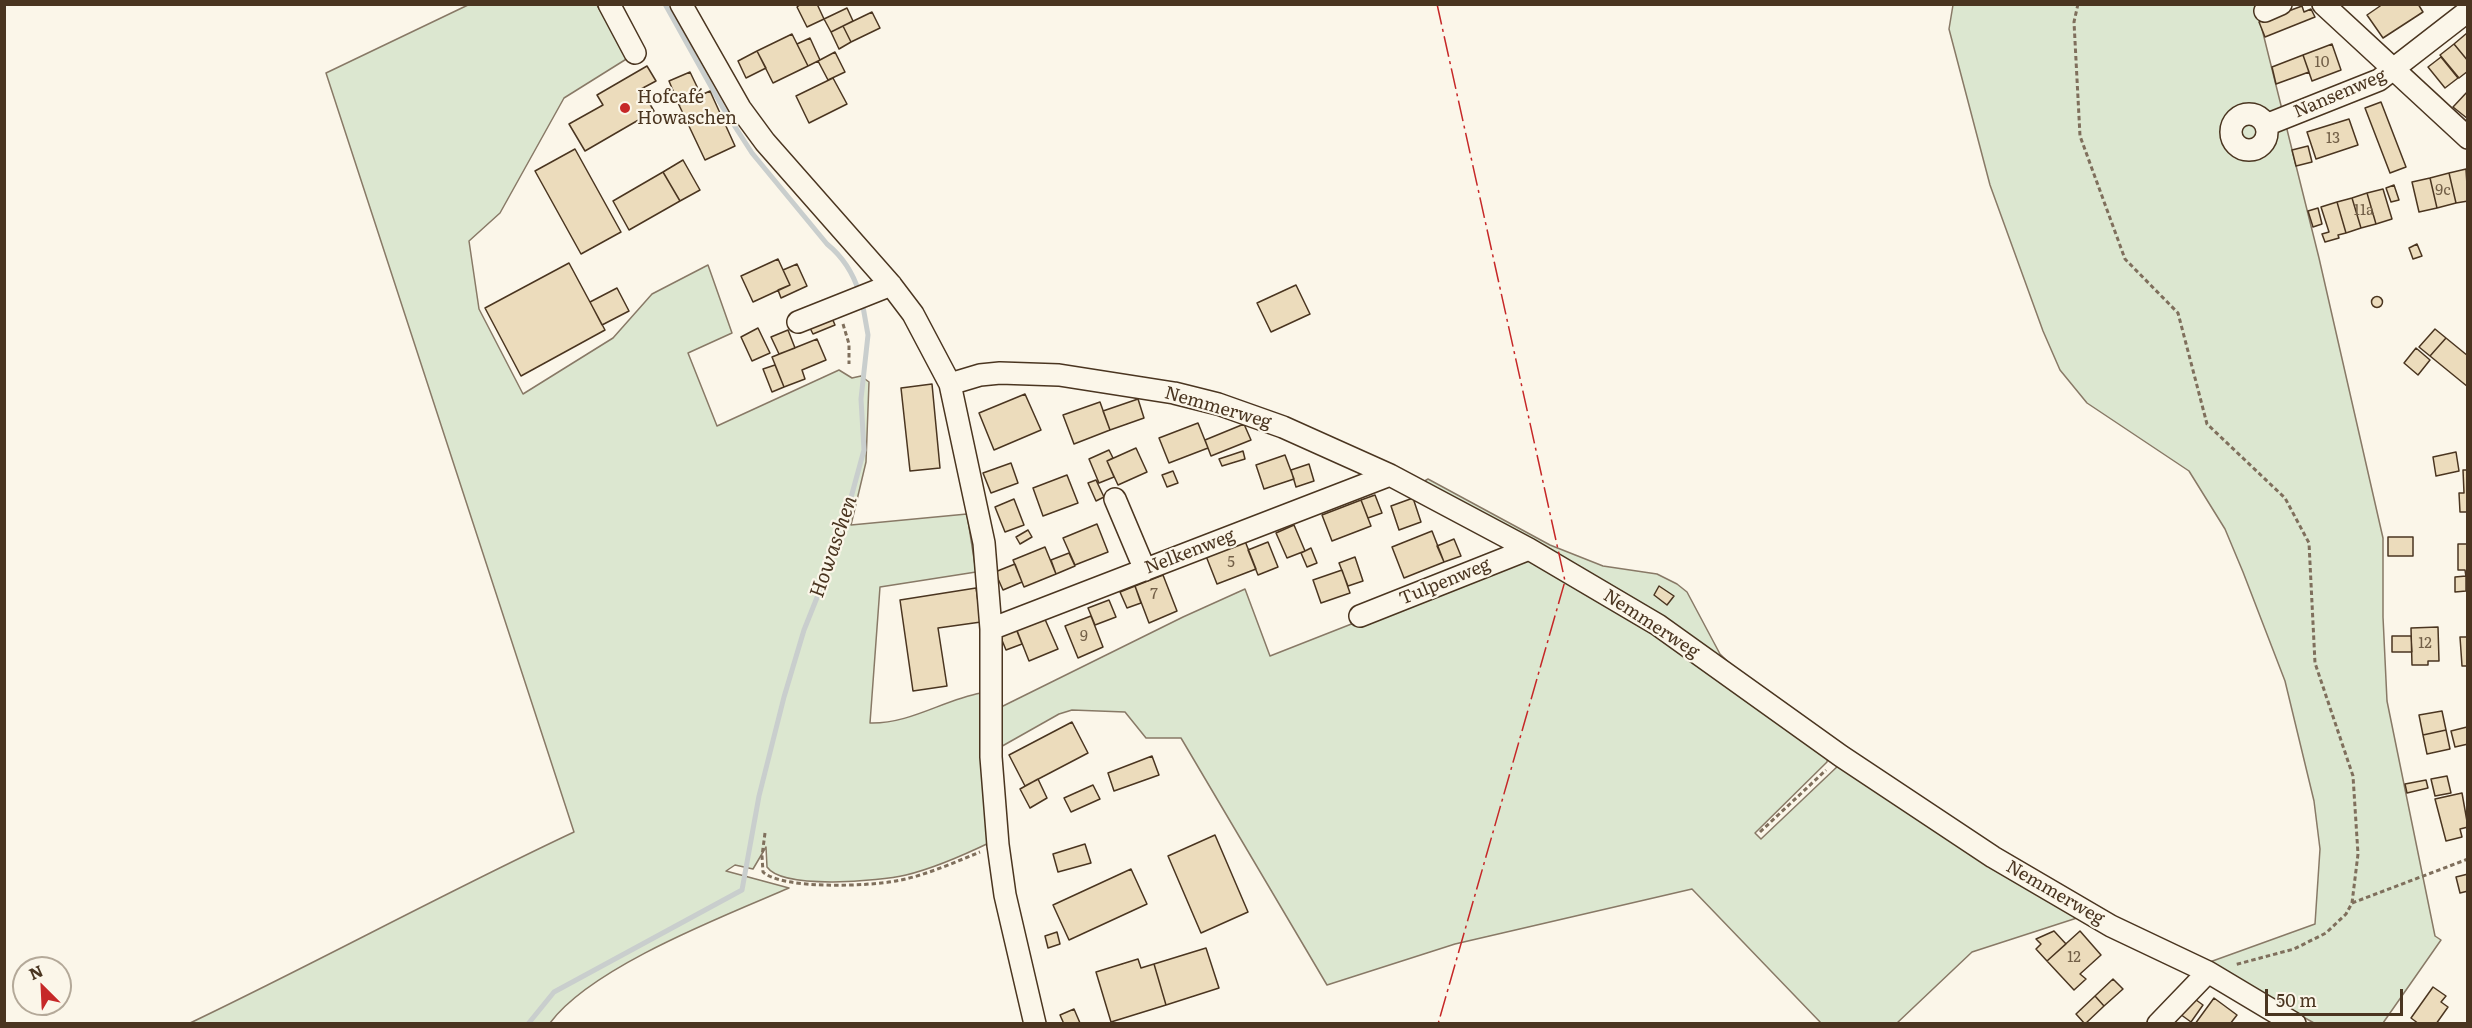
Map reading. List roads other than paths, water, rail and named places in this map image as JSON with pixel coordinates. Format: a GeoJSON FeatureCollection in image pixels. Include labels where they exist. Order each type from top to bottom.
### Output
{"type":"FeatureCollection","features":[{"type":"Feature","properties":{"kind":"street"},"geometry":{"type":"LineString","coordinates":[[609,4],[635,53]]}},
{"type":"Feature","properties":{"kind":"street"},"geometry":{"type":"LineString","coordinates":[[681,4],[740,108],[765,142],[891,285],[913,314],[950,384],[984,543],[991,629],[991,757],[998,845],[1005,895],[1035,1023]]}},
{"type":"Feature","properties":{"kind":"street"},"geometry":{"type":"LineString","coordinates":[[2323,4],[2468,138]]}},
{"type":"Feature","properties":{"kind":"street","name":"Nansenweg"},"geometry":{"type":"LineString","coordinates":[[2266,125],[2354,91],[2393,71],[2468,11]]}},
{"type":"Feature","properties":{"kind":"street"},"geometry":{"type":"LineString","coordinates":[[798,322],[891,285]]}},
{"type":"Feature","properties":{"kind":"street","name":"Nemmerweg"},"geometry":{"type":"LineString","coordinates":[[950,384],[980,375],[1000,373],[1117,382],[1174,393],[1218,404],[1283,427],[1390,475],[1529,549],[1658,624],[1841,756],[1993,857],[2111,926],[2208,972],[2295,1023]]}},
{"type":"Feature","properties":{"kind":"street","name":"Nelkenweg"},"geometry":{"type":"LineString","coordinates":[[991,629],[1390,475]]}},
{"type":"Feature","properties":{"kind":"street"},"geometry":{"type":"LineString","coordinates":[[1115,499],[1145,570]]}},
{"type":"Feature","properties":{"kind":"street","name":"Tulpenweg"},"geometry":{"type":"LineString","coordinates":[[1360,616],[1529,549]]}},
{"type":"Feature","properties":{"kind":"street"},"geometry":{"type":"LineString","coordinates":[[2157,1023],[2208,972]]}},
{"type":"Feature","properties":{"kind":"waterway","name":"Howaschen"},"geometry":{"type":"LineString","coordinates":[[665,4],[723,108],[752,153],[827,244],[843,260],[859,292]]}},
{"type":"Feature","properties":{"kind":"waterway","name":"Howaschen"},"geometry":{"type":"LineString","coordinates":[[528,1024],[554,992],[742,890],[759,796],[784,697],[804,630],[838,545],[864,450],[861,399],[868,335],[862,301]]}},
{"type":"Feature","properties":{"kind":"place","name":"Hofcafé Howaschen"},"geometry":{"type":"Point","coordinates":[625,108]}}]}
